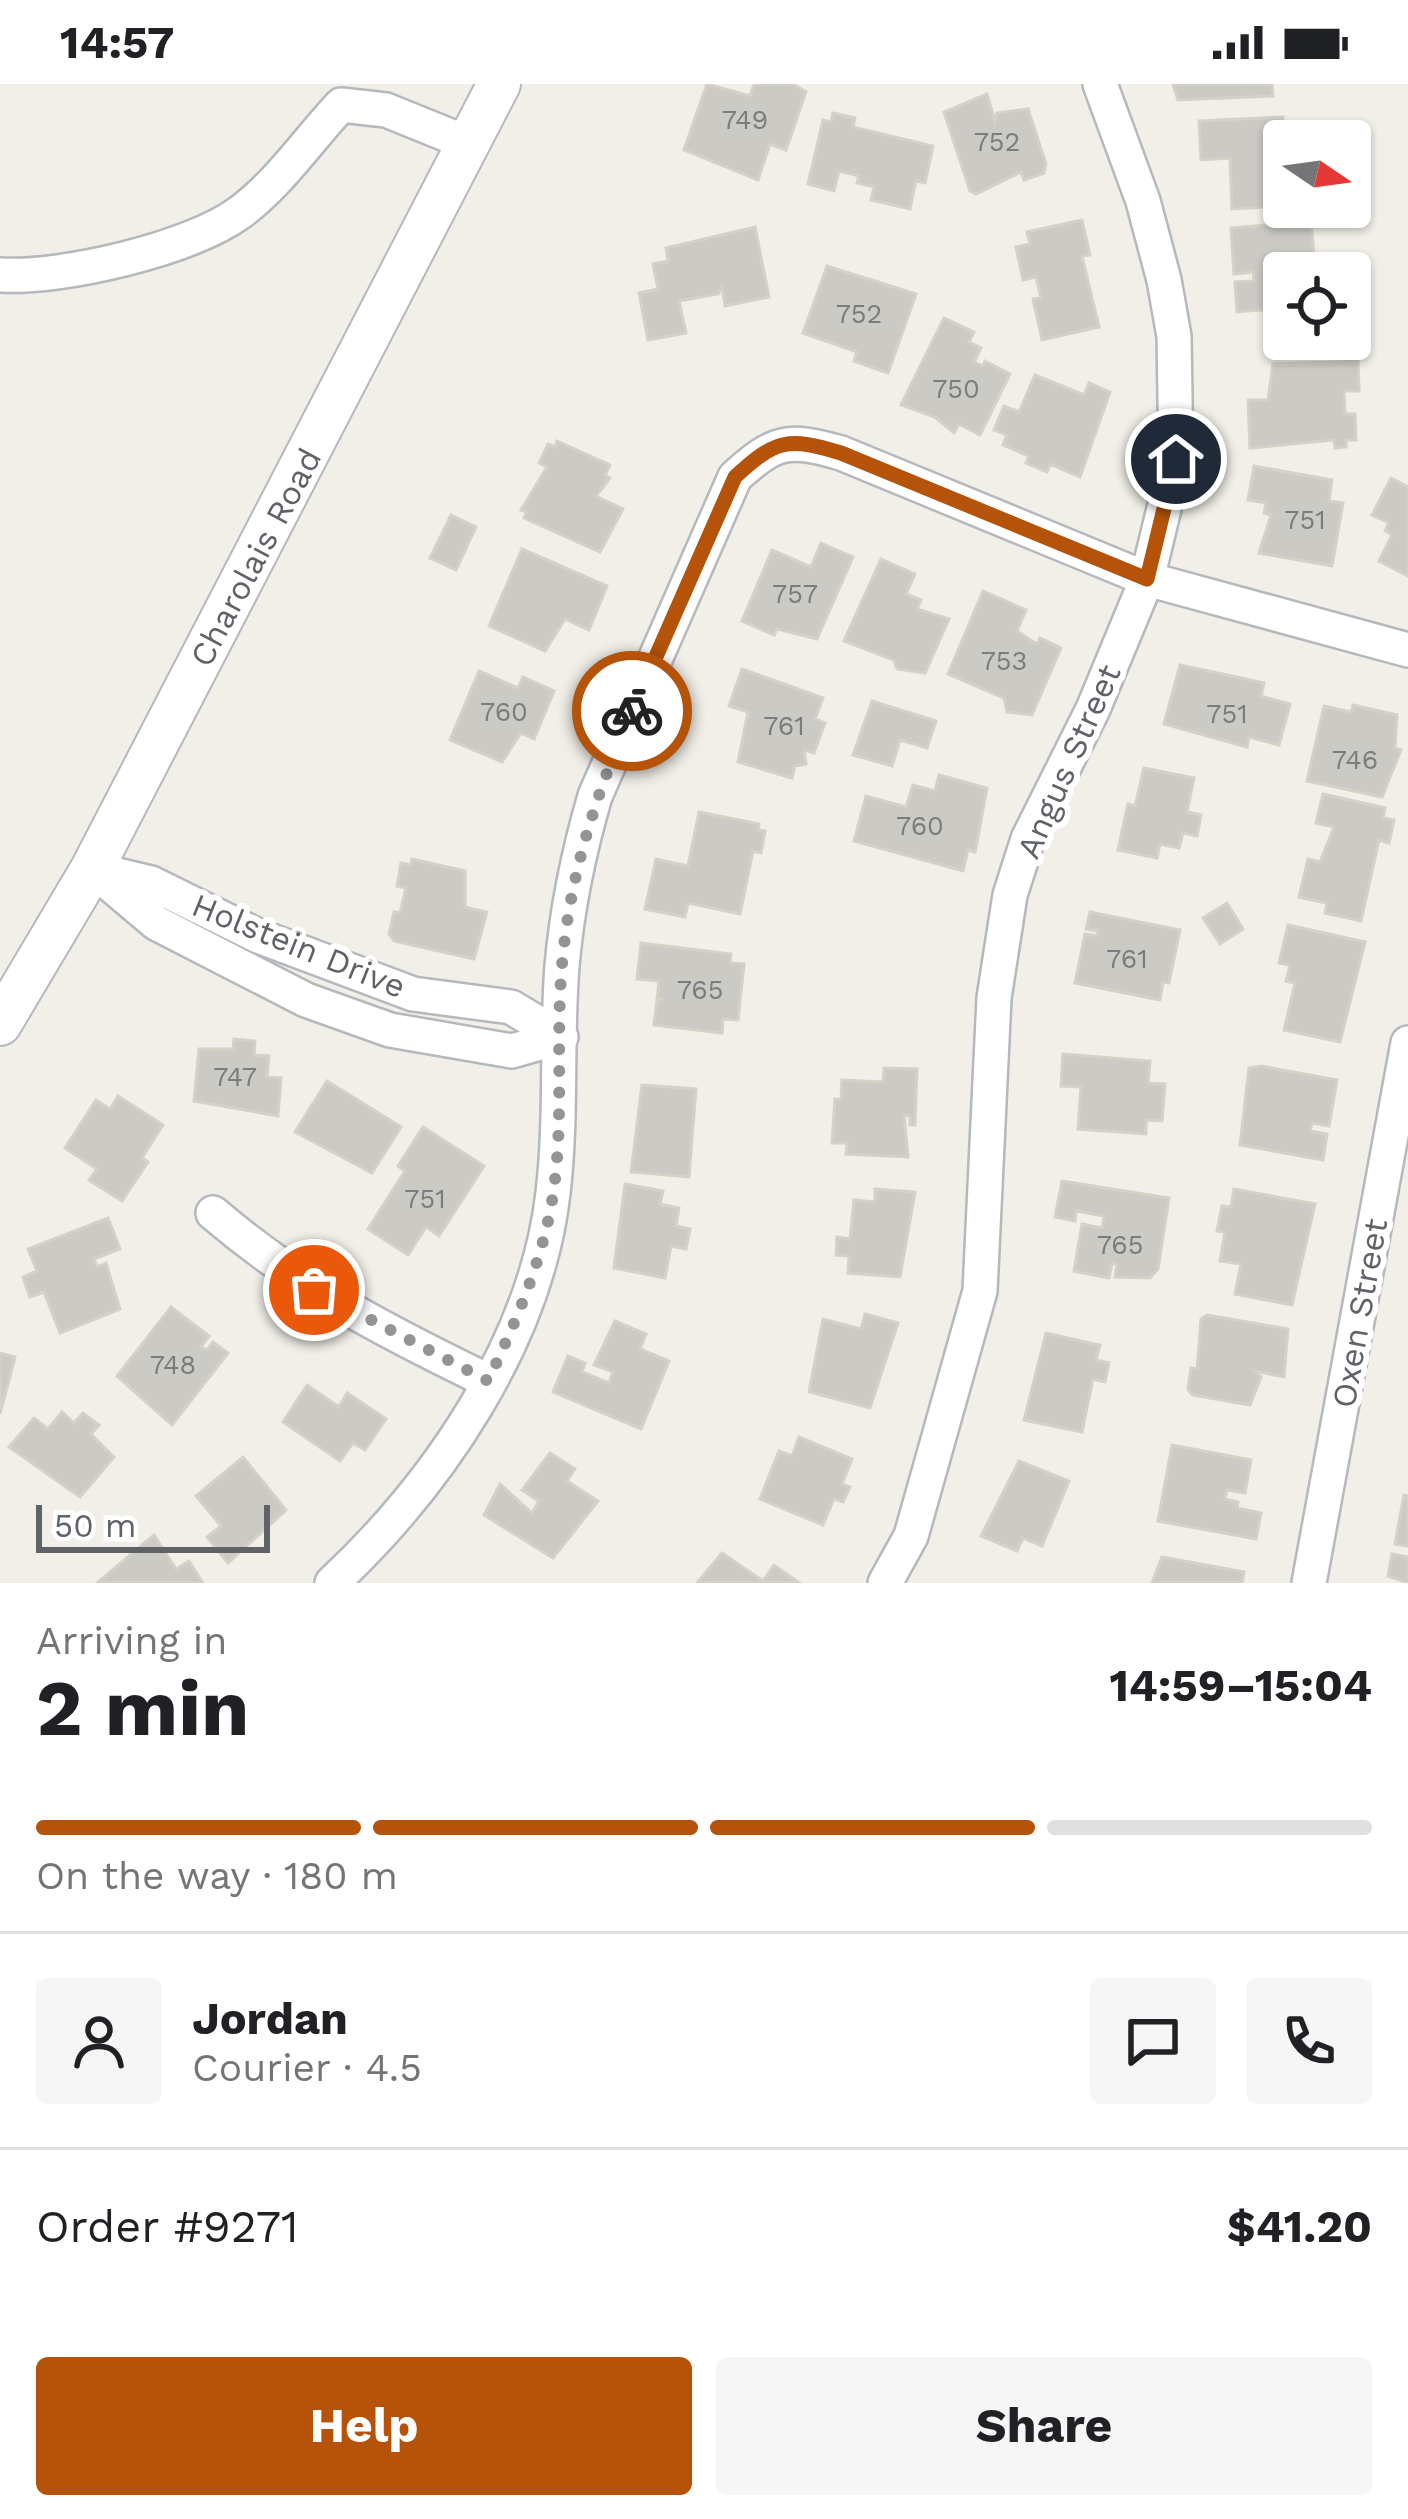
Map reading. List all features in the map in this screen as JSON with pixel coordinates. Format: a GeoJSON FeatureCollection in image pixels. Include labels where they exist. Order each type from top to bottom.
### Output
{"type":"FeatureCollection","features":[{"type":"Feature","properties":{"kind":"street","name":"Charolais Road"},"geometry":{"type":"LineString","coordinates":[[0,1024],[92,869],[499,84]]}},
{"type":"Feature","properties":{"kind":"street","name":"Angus Street"},"geometry":{"type":"LineString","coordinates":[[885,1583],[911,1537],[980,1291],[994,998],[1010,896],[1028,839],[1093,709],[1147,579],[1176,459],[1174,336],[1143,201],[1100,84]]}},
{"type":"Feature","properties":{"kind":"street"},"geometry":{"type":"LineString","coordinates":[[0,275],[26,277],[131,259],[239,214],[341,105],[386,110],[470,144]]}},
{"type":"Feature","properties":{"kind":"street"},"geometry":{"type":"LineString","coordinates":[[332,1583],[376,1543],[453,1443],[488,1381],[544,1242],[559,1128],[567,929],[595,796],[735,477],[765,450],[797,440],[841,453],[1147,579],[1408,650]]}},
{"type":"Feature","properties":{"kind":"street","name":"Holstein Drive"},"geometry":{"type":"LineString","coordinates":[[92,869],[156,923],[327,1007],[390,1030],[512,1051],[561,1036]]}},
{"type":"Feature","properties":{"kind":"street","name":"Oxen Street"},"geometry":{"type":"LineString","coordinates":[[1309,1583],[1408,1043]]}},
{"type":"Feature","properties":{"kind":"street"},"geometry":{"type":"LineString","coordinates":[[212,1213],[281,1270],[380,1328],[488,1381]]}},
{"type":"Feature","properties":{"kind":"building"},"geometry":{"type":"Polygon","coordinates":[[[707,84],[750,96],[754,84],[793,84],[806,92],[786,150],[770,144],[758,180],[684,150],[707,84]]]}},
{"type":"Feature","properties":{"kind":"building"},"geometry":{"type":"Polygon","coordinates":[[[1173,84],[1272,84],[1273,96],[1178,100],[1173,84]]]}},
{"type":"Feature","properties":{"kind":"building"},"geometry":{"type":"Polygon","coordinates":[[[987,94],[995,121],[997,113],[1028,109],[1046,164],[1044,173],[1024,180],[1021,172],[976,194],[970,191],[944,112],[987,94]]]}},
{"type":"Feature","properties":{"kind":"building"},"geometry":{"type":"Polygon","coordinates":[[[833,113],[855,118],[853,127],[933,146],[925,183],[916,181],[910,209],[871,200],[874,187],[857,183],[859,176],[839,171],[834,191],[808,184],[823,120],[831,122],[833,113]]]}},
{"type":"Feature","properties":{"kind":"building"},"geometry":{"type":"Polygon","coordinates":[[[1283,117],[1263,120],[1263,207],[1232,209],[1230,158],[1201,160],[1199,121],[1283,117]]]}},
{"type":"Feature","properties":{"kind":"building"},"geometry":{"type":"Polygon","coordinates":[[[1082,220],[1090,255],[1082,256],[1099,327],[1042,340],[1033,299],[1041,298],[1036,277],[1023,280],[1016,247],[1030,244],[1027,232],[1082,220]]]}},
{"type":"Feature","properties":{"kind":"building"},"geometry":{"type":"Polygon","coordinates":[[[755,227],[769,297],[725,306],[722,287],[718,294],[679,301],[686,333],[648,340],[639,293],[658,289],[653,264],[668,261],[666,248],[755,227]]]}},
{"type":"Feature","properties":{"kind":"building"},"geometry":{"type":"Polygon","coordinates":[[[1231,228],[1312,228],[1314,252],[1263,252],[1263,310],[1237,312],[1235,282],[1254,281],[1253,272],[1234,274],[1231,228]]]}},
{"type":"Feature","properties":{"kind":"building"},"geometry":{"type":"Polygon","coordinates":[[[827,266],[916,294],[888,373],[854,361],[857,352],[803,333],[827,266]]]}},
{"type":"Feature","properties":{"kind":"building"},"geometry":{"type":"Polygon","coordinates":[[[944,318],[974,332],[969,342],[981,348],[974,362],[983,366],[985,361],[1010,374],[980,435],[959,424],[954,433],[935,417],[901,405],[944,318]]]}},
{"type":"Feature","properties":{"kind":"building"},"geometry":{"type":"Polygon","coordinates":[[[1358,361],[1359,391],[1344,391],[1345,414],[1355,414],[1356,440],[1335,448],[1334,440],[1250,448],[1248,400],[1268,400],[1273,364],[1358,361]]]}},
{"type":"Feature","properties":{"kind":"building"},"geometry":{"type":"Polygon","coordinates":[[[1035,375],[1084,395],[1089,383],[1110,392],[1080,477],[1050,464],[1047,472],[1026,463],[1029,456],[1003,445],[1007,435],[994,430],[1004,406],[1019,412],[1035,375]]]}},
{"type":"Feature","properties":{"kind":"building"},"geometry":{"type":"Polygon","coordinates":[[[557,441],[610,465],[605,475],[610,478],[596,496],[623,509],[600,552],[524,518],[527,512],[521,510],[547,467],[539,463],[548,444],[555,447],[557,441]]]}},
{"type":"Feature","properties":{"kind":"building"},"geometry":{"type":"Polygon","coordinates":[[[1254,466],[1332,480],[1329,501],[1343,503],[1332,566],[1259,553],[1271,515],[1264,513],[1266,503],[1248,500],[1254,466]]]}},
{"type":"Feature","properties":{"kind":"building"},"geometry":{"type":"Polygon","coordinates":[[[1391,478],[1408,487],[1408,576],[1379,561],[1392,535],[1385,531],[1389,523],[1372,515],[1391,478]]]}},
{"type":"Feature","properties":{"kind":"building"},"geometry":{"type":"Polygon","coordinates":[[[451,515],[476,527],[456,570],[430,558],[451,515]]]}},
{"type":"Feature","properties":{"kind":"building"},"geometry":{"type":"Polygon","coordinates":[[[821,543],[853,557],[817,639],[777,629],[774,635],[742,621],[772,550],[811,567],[821,543]]]}},
{"type":"Feature","properties":{"kind":"building"},"geometry":{"type":"Polygon","coordinates":[[[522,549],[607,586],[589,630],[565,619],[545,651],[489,626],[522,549]]]}},
{"type":"Feature","properties":{"kind":"building"},"geometry":{"type":"Polygon","coordinates":[[[881,559],[915,574],[906,594],[921,600],[917,609],[949,619],[925,673],[897,669],[894,660],[844,641],[881,559]]]}},
{"type":"Feature","properties":{"kind":"building"},"geometry":{"type":"Polygon","coordinates":[[[983,591],[1026,610],[1017,631],[1037,644],[1040,638],[1061,648],[1032,715],[1007,712],[1004,698],[948,674],[983,591]]]}},
{"type":"Feature","properties":{"kind":"building"},"geometry":{"type":"Polygon","coordinates":[[[1180,665],[1264,683],[1261,696],[1290,704],[1279,745],[1249,737],[1247,747],[1164,724],[1180,665]]]}},
{"type":"Feature","properties":{"kind":"building"},"geometry":{"type":"Polygon","coordinates":[[[742,669],[823,698],[815,719],[825,723],[814,753],[804,750],[806,764],[795,766],[792,778],[738,762],[748,712],[729,706],[742,669]]]}},
{"type":"Feature","properties":{"kind":"building"},"geometry":{"type":"Polygon","coordinates":[[[479,671],[518,688],[523,677],[554,691],[534,739],[521,733],[502,762],[450,740],[479,671]]]}},
{"type":"Feature","properties":{"kind":"building"},"geometry":{"type":"Polygon","coordinates":[[[872,701],[936,721],[927,748],[900,740],[892,766],[853,755],[872,701]]]}},
{"type":"Feature","properties":{"kind":"building"},"geometry":{"type":"Polygon","coordinates":[[[1353,705],[1397,715],[1395,748],[1401,750],[1382,797],[1307,781],[1324,706],[1351,712],[1353,705]]]}},
{"type":"Feature","properties":{"kind":"building"},"geometry":{"type":"Polygon","coordinates":[[[1144,768],[1194,778],[1187,812],[1201,815],[1197,836],[1183,833],[1179,848],[1160,844],[1157,858],[1118,850],[1128,804],[1135,806],[1144,768]]]}},
{"type":"Feature","properties":{"kind":"building"},"geometry":{"type":"Polygon","coordinates":[[[939,775],[987,788],[975,852],[968,850],[963,871],[854,841],[866,796],[906,807],[913,785],[935,791],[939,775]]]}},
{"type":"Feature","properties":{"kind":"building"},"geometry":{"type":"Polygon","coordinates":[[[1323,794],[1385,808],[1383,818],[1394,820],[1389,843],[1379,840],[1361,921],[1325,913],[1327,903],[1299,897],[1308,859],[1320,862],[1334,827],[1316,823],[1323,794]]]}},
{"type":"Feature","properties":{"kind":"building"},"geometry":{"type":"Polygon","coordinates":[[[699,812],[759,824],[758,830],[765,831],[761,853],[753,851],[740,914],[688,903],[685,917],[645,909],[656,859],[688,866],[699,812]]]}},
{"type":"Feature","properties":{"kind":"building"},"geometry":{"type":"Polygon","coordinates":[[[412,859],[465,871],[465,907],[487,912],[474,959],[394,941],[389,934],[406,888],[397,886],[401,863],[411,865],[412,859]]]}},
{"type":"Feature","properties":{"kind":"building"},"geometry":{"type":"Polygon","coordinates":[[[1227,903],[1243,929],[1220,944],[1203,918],[1227,903]]]}},
{"type":"Feature","properties":{"kind":"building"},"geometry":{"type":"Polygon","coordinates":[[[1090,912],[1180,930],[1169,983],[1163,982],[1160,1000],[1075,983],[1085,934],[1097,936],[1098,931],[1086,929],[1090,912]]]}},
{"type":"Feature","properties":{"kind":"building"},"geometry":{"type":"Polygon","coordinates":[[[1288,925],[1365,942],[1340,1042],[1284,1030],[1295,983],[1286,981],[1290,965],[1279,963],[1288,925]]]}},
{"type":"Feature","properties":{"kind":"building"},"geometry":{"type":"Polygon","coordinates":[[[641,943],[731,954],[730,963],[744,964],[738,1020],[723,1019],[722,1033],[654,1025],[657,1001],[663,999],[657,999],[659,981],[637,979],[641,943]]]}},
{"type":"Feature","properties":{"kind":"building"},"geometry":{"type":"Polygon","coordinates":[[[234,1039],[255,1041],[254,1055],[269,1056],[267,1077],[281,1078],[278,1116],[194,1101],[199,1049],[233,1049],[234,1039]]]}},
{"type":"Feature","properties":{"kind":"building"},"geometry":{"type":"Polygon","coordinates":[[[1063,1054],[1150,1061],[1148,1083],[1165,1084],[1162,1121],[1146,1120],[1146,1134],[1078,1129],[1081,1087],[1061,1086],[1063,1054]]]}},
{"type":"Feature","properties":{"kind":"building"},"geometry":{"type":"Polygon","coordinates":[[[1261,1066],[1337,1080],[1329,1126],[1312,1123],[1310,1131],[1327,1134],[1323,1160],[1240,1145],[1249,1068],[1261,1066]]]}},
{"type":"Feature","properties":{"kind":"building"},"geometry":{"type":"Polygon","coordinates":[[[884,1068],[917,1069],[915,1125],[904,1115],[908,1157],[846,1154],[847,1143],[832,1143],[835,1099],[841,1100],[842,1080],[883,1082],[884,1068]]]}},
{"type":"Feature","properties":{"kind":"building"},"geometry":{"type":"Polygon","coordinates":[[[327,1081],[401,1127],[372,1173],[295,1132],[327,1081]]]}},
{"type":"Feature","properties":{"kind":"building"},"geometry":{"type":"Polygon","coordinates":[[[642,1085],[696,1089],[689,1177],[631,1172],[642,1085]]]}},
{"type":"Feature","properties":{"kind":"building"},"geometry":{"type":"Polygon","coordinates":[[[118,1096],[163,1125],[142,1158],[148,1162],[122,1201],[89,1180],[97,1169],[65,1148],[96,1100],[110,1109],[118,1096]]]}},
{"type":"Feature","properties":{"kind":"building"},"geometry":{"type":"Polygon","coordinates":[[[423,1127],[484,1166],[439,1236],[426,1227],[408,1255],[368,1229],[405,1171],[398,1166],[423,1127]]]}},
{"type":"Feature","properties":{"kind":"building"},"geometry":{"type":"Polygon","coordinates":[[[1062,1181],[1169,1198],[1158,1269],[1150,1278],[1115,1277],[1117,1264],[1112,1263],[1109,1278],[1074,1271],[1082,1224],[1102,1228],[1104,1216],[1076,1211],[1075,1221],[1055,1217],[1062,1181]]]}},
{"type":"Feature","properties":{"kind":"building"},"geometry":{"type":"Polygon","coordinates":[[[625,1184],[663,1191],[660,1204],[679,1208],[676,1226],[690,1229],[686,1249],[671,1246],[665,1278],[614,1268],[625,1184]]]}},
{"type":"Feature","properties":{"kind":"building"},"geometry":{"type":"Polygon","coordinates":[[[875,1189],[915,1192],[900,1277],[848,1273],[849,1256],[836,1255],[837,1237],[850,1239],[854,1200],[875,1202],[875,1189]]]}},
{"type":"Feature","properties":{"kind":"building"},"geometry":{"type":"Polygon","coordinates":[[[1234,1189],[1315,1204],[1292,1305],[1235,1294],[1241,1264],[1220,1261],[1225,1232],[1217,1231],[1222,1206],[1231,1207],[1234,1189]]]}},
{"type":"Feature","properties":{"kind":"building"},"geometry":{"type":"Polygon","coordinates":[[[108,1218],[120,1249],[94,1259],[97,1267],[106,1263],[120,1309],[60,1333],[44,1292],[30,1297],[23,1277],[37,1271],[28,1249],[108,1218]]]}},
{"type":"Feature","properties":{"kind":"building"},"geometry":{"type":"Polygon","coordinates":[[[171,1307],[209,1336],[201,1347],[207,1350],[213,1342],[228,1353],[172,1425],[117,1376],[171,1307]]]}},
{"type":"Feature","properties":{"kind":"building"},"geometry":{"type":"Polygon","coordinates":[[[865,1314],[898,1323],[870,1408],[809,1392],[823,1319],[861,1329],[865,1314]]]}},
{"type":"Feature","properties":{"kind":"building"},"geometry":{"type":"Polygon","coordinates":[[[1207,1315],[1288,1329],[1284,1377],[1255,1371],[1261,1377],[1250,1405],[1192,1395],[1188,1389],[1191,1368],[1197,1369],[1201,1319],[1207,1315]]]}},
{"type":"Feature","properties":{"kind":"building"},"geometry":{"type":"Polygon","coordinates":[[[615,1321],[646,1334],[640,1349],[669,1361],[641,1429],[553,1392],[568,1356],[585,1363],[582,1372],[609,1383],[613,1372],[594,1365],[615,1321]]]}},
{"type":"Feature","properties":{"kind":"building"},"geometry":{"type":"Polygon","coordinates":[[[1046,1333],[1100,1345],[1096,1360],[1109,1363],[1105,1382],[1093,1379],[1082,1432],[1024,1420],[1046,1333]]]}},
{"type":"Feature","properties":{"kind":"building"},"geometry":{"type":"Polygon","coordinates":[[[0,1353],[15,1357],[0,1414],[0,1353]]]}},
{"type":"Feature","properties":{"kind":"building"},"geometry":{"type":"Polygon","coordinates":[[[307,1385],[339,1407],[347,1393],[386,1419],[365,1450],[353,1443],[340,1461],[283,1422],[307,1385]]]}},
{"type":"Feature","properties":{"kind":"building"},"geometry":{"type":"Polygon","coordinates":[[[62,1412],[74,1423],[83,1413],[99,1425],[91,1434],[114,1457],[80,1497],[9,1447],[34,1418],[48,1429],[62,1412]]]}},
{"type":"Feature","properties":{"kind":"building"},"geometry":{"type":"Polygon","coordinates":[[[799,1437],[852,1459],[842,1484],[850,1487],[843,1502],[834,1499],[823,1525],[760,1499],[779,1451],[792,1456],[799,1437]]]}},
{"type":"Feature","properties":{"kind":"building"},"geometry":{"type":"Polygon","coordinates":[[[1172,1445],[1251,1460],[1245,1493],[1227,1490],[1225,1499],[1238,1502],[1237,1508],[1261,1513],[1256,1539],[1158,1521],[1172,1445]]]}},
{"type":"Feature","properties":{"kind":"building"},"geometry":{"type":"Polygon","coordinates":[[[550,1453],[575,1469],[567,1481],[598,1501],[553,1558],[484,1515],[500,1484],[532,1513],[539,1501],[522,1490],[550,1453]]]}},
{"type":"Feature","properties":{"kind":"building"},"geometry":{"type":"Polygon","coordinates":[[[243,1457],[286,1510],[228,1563],[207,1537],[221,1526],[196,1496],[243,1457]]]}},
{"type":"Feature","properties":{"kind":"building"},"geometry":{"type":"Polygon","coordinates":[[[1019,1461],[1069,1481],[1042,1546],[1023,1538],[1017,1551],[981,1536],[1019,1461]]]}},
{"type":"Feature","properties":{"kind":"building"},"geometry":{"type":"Polygon","coordinates":[[[1404,1495],[1408,1496],[1408,1546],[1395,1544],[1404,1495]]]}},
{"type":"Feature","properties":{"kind":"building"},"geometry":{"type":"Polygon","coordinates":[[[154,1535],[176,1569],[189,1561],[203,1583],[97,1583],[154,1535]]]}},
{"type":"Feature","properties":{"kind":"building"},"geometry":{"type":"Polygon","coordinates":[[[722,1553],[763,1581],[774,1565],[798,1582],[697,1583],[722,1553]]]}},
{"type":"Feature","properties":{"kind":"building"},"geometry":{"type":"Polygon","coordinates":[[[1392,1554],[1408,1557],[1408,1583],[1388,1576],[1392,1554]]]}},
{"type":"Feature","properties":{"kind":"building"},"geometry":{"type":"Polygon","coordinates":[[[1162,1557],[1244,1572],[1242,1583],[1152,1583],[1162,1557]]]}},
{"type":"Feature","properties":{"kind":"way so far"},"geometry":{"type":"LineString","coordinates":[[314,1290],[488,1381],[544,1242],[559,1128],[562,967],[574,881],[595,796],[632,711]]}},
{"type":"Feature","properties":{"kind":"route"},"geometry":{"type":"LineString","coordinates":[[632,711],[735,477],[765,450],[797,440],[841,453],[1147,579],[1176,459]]}}]}
